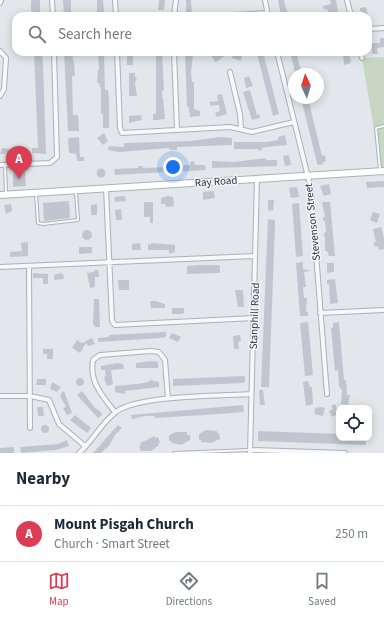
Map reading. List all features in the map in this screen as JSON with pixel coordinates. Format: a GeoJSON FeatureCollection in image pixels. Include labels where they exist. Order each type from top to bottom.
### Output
{"type":"FeatureCollection","features":[{"type":"Feature","properties":{"kind":"street"},"geometry":{"type":"LineString","coordinates":[[0,4],[1,0]]}},
{"type":"Feature","properties":{"kind":"street"},"geometry":{"type":"LineString","coordinates":[[52,0],[53,12]]}},
{"type":"Feature","properties":{"kind":"street"},"geometry":{"type":"LineString","coordinates":[[115,0],[116,12]]}},
{"type":"Feature","properties":{"kind":"street"},"geometry":{"type":"LineString","coordinates":[[174,12],[176,0]]}},
{"type":"Feature","properties":{"kind":"street"},"geometry":{"type":"LineString","coordinates":[[265,0],[267,12]]}},
{"type":"Feature","properties":{"kind":"street"},"geometry":{"type":"LineString","coordinates":[[347,0],[350,12]]}},
{"type":"Feature","properties":{"kind":"street"},"geometry":{"type":"LineString","coordinates":[[372,29],[384,28]]}},
{"type":"Feature","properties":{"kind":"street"},"geometry":{"type":"LineString","coordinates":[[0,51],[6,58],[4,89],[0,96]]}},
{"type":"Feature","properties":{"kind":"street"},"geometry":{"type":"LineString","coordinates":[[0,165],[50,163],[56,160],[58,153],[54,56]]}},
{"type":"Feature","properties":{"kind":"street"},"geometry":{"type":"LineString","coordinates":[[117,56],[120,123],[122,133],[230,127],[252,132],[294,122]]}},
{"type":"Feature","properties":{"kind":"street"},"geometry":{"type":"LineString","coordinates":[[174,56],[177,129]]}},
{"type":"Feature","properties":{"kind":"street","name":"Stevenson Street"},"geometry":{"type":"LineString","coordinates":[[278,56],[311,189],[327,394]]}},
{"type":"Feature","properties":{"kind":"street"},"geometry":{"type":"LineString","coordinates":[[230,72],[241,121],[241,129]]}},
{"type":"Feature","properties":{"kind":"street","name":"Ray Road"},"geometry":{"type":"LineString","coordinates":[[3,195],[382,171]]}},
{"type":"Feature","properties":{"kind":"street","name":"Stanphill Road"},"geometry":{"type":"LineString","coordinates":[[250,452],[256,179]]}},
{"type":"Feature","properties":{"kind":"street"},"geometry":{"type":"LineString","coordinates":[[106,188],[112,321],[118,326],[131,326],[254,318]]}},
{"type":"Feature","properties":{"kind":"street"},"geometry":{"type":"LineString","coordinates":[[0,267],[255,256]]}},
{"type":"Feature","properties":{"kind":"street"},"geometry":{"type":"LineString","coordinates":[[30,266],[30,428]]}},
{"type":"Feature","properties":{"kind":"street"},"geometry":{"type":"LineString","coordinates":[[320,313],[384,310]]}},
{"type":"Feature","properties":{"kind":"street"},"geometry":{"type":"LineString","coordinates":[[115,412],[98,390],[94,380],[93,360],[100,355],[151,351],[159,352],[165,360],[168,399]]}},
{"type":"Feature","properties":{"kind":"street"},"geometry":{"type":"LineString","coordinates":[[79,453],[115,412],[130,404],[168,399],[251,394]]}},
{"type":"Feature","properties":{"kind":"street"},"geometry":{"type":"LineString","coordinates":[[0,396],[30,396],[49,400],[57,422],[85,446]]}},
{"type":"Feature","properties":{"kind":"street"},"geometry":{"type":"LineString","coordinates":[[250,452],[345,453]]}},
{"type":"Feature","properties":{"kind":"lane"},"geometry":{"type":"LineString","coordinates":[[382,171],[376,128],[384,126]]}},
{"type":"Feature","properties":{"kind":"lane"},"geometry":{"type":"LineString","coordinates":[[3,195],[5,165]]}},
{"type":"Feature","properties":{"kind":"lane"},"geometry":{"type":"LineString","coordinates":[[36,192],[38,223],[55,224],[78,220],[76,190]]}},
{"type":"Feature","properties":{"kind":"lane"},"geometry":{"type":"LineString","coordinates":[[174,453],[250,452]]}},
{"type":"Feature","properties":{"kind":"path"},"geometry":{"type":"LineString","coordinates":[[376,128],[377,122],[384,120]]}},
{"type":"Feature","properties":{"kind":"green space"},"geometry":{"type":"Polygon","coordinates":[[[384,57],[384,171],[381,171],[362,58],[384,57]]]}},
{"type":"Feature","properties":{"kind":"building"},"geometry":{"type":"Polygon","coordinates":[[[40,0],[40,12],[31,11],[31,1],[40,0]]]}},
{"type":"Feature","properties":{"kind":"building"},"geometry":{"type":"Polygon","coordinates":[[[63,0],[71,0],[71,12],[64,12],[63,0]]]}},
{"type":"Feature","properties":{"kind":"building"},"geometry":{"type":"Polygon","coordinates":[[[97,0],[103,0],[104,12],[97,12],[97,0]]]}},
{"type":"Feature","properties":{"kind":"building"},"geometry":{"type":"Polygon","coordinates":[[[159,0],[165,0],[164,10],[158,10],[159,0]]]}},
{"type":"Feature","properties":{"kind":"building"},"geometry":{"type":"Polygon","coordinates":[[[186,0],[191,0],[192,12],[186,12],[186,0]]]}},
{"type":"Feature","properties":{"kind":"building"},"geometry":{"type":"Polygon","coordinates":[[[278,0],[284,0],[287,12],[280,12],[278,0]]]}},
{"type":"Feature","properties":{"kind":"building"},"geometry":{"type":"Polygon","coordinates":[[[330,0],[336,0],[338,12],[328,12],[327,9],[324,10],[323,6],[331,4],[330,0]]]}},
{"type":"Feature","properties":{"kind":"building"},"geometry":{"type":"Polygon","coordinates":[[[366,7],[367,12],[360,12],[360,8],[366,7]]]}},
{"type":"Feature","properties":{"kind":"building"},"geometry":{"type":"Polygon","coordinates":[[[380,38],[384,38],[384,47],[377,48],[378,54],[372,54],[372,43],[380,43],[380,38]]]}},
{"type":"Feature","properties":{"kind":"building"},"geometry":{"type":"Polygon","coordinates":[[[34,56],[42,56],[46,154],[32,153],[32,148],[38,148],[34,56]]]}},
{"type":"Feature","properties":{"kind":"building"},"geometry":{"type":"Polygon","coordinates":[[[64,56],[72,56],[75,76],[72,76],[73,115],[78,115],[79,131],[68,131],[64,56]]]}},
{"type":"Feature","properties":{"kind":"building"},"geometry":{"type":"Polygon","coordinates":[[[98,56],[104,56],[105,90],[108,90],[109,100],[109,128],[103,128],[103,114],[101,114],[101,89],[99,83],[97,83],[99,70],[98,56]]]}},
{"type":"Feature","properties":{"kind":"building"},"geometry":{"type":"Polygon","coordinates":[[[127,56],[133,56],[133,65],[127,65],[127,56]]]}},
{"type":"Feature","properties":{"kind":"building"},"geometry":{"type":"Polygon","coordinates":[[[156,56],[162,56],[164,90],[162,91],[162,98],[165,119],[153,120],[153,114],[156,114],[156,56]]]}},
{"type":"Feature","properties":{"kind":"building"},"geometry":{"type":"Polygon","coordinates":[[[185,56],[193,56],[191,72],[192,82],[194,82],[194,109],[200,111],[200,116],[190,117],[189,108],[187,106],[185,56]]]}},
{"type":"Feature","properties":{"kind":"building"},"geometry":{"type":"Polygon","coordinates":[[[212,56],[224,56],[215,62],[212,56]]]}},
{"type":"Feature","properties":{"kind":"building"},"geometry":{"type":"Polygon","coordinates":[[[233,56],[242,56],[241,61],[232,58],[233,56]]]}},
{"type":"Feature","properties":{"kind":"building"},"geometry":{"type":"Polygon","coordinates":[[[258,56],[264,56],[279,114],[273,116],[258,56]]]}},
{"type":"Feature","properties":{"kind":"building"},"geometry":{"type":"Polygon","coordinates":[[[291,56],[297,56],[300,68],[294,68],[291,56]]]}},
{"type":"Feature","properties":{"kind":"building"},"geometry":{"type":"Polygon","coordinates":[[[343,56],[350,56],[351,63],[344,65],[343,56]]]}},
{"type":"Feature","properties":{"kind":"building"},"geometry":{"type":"Polygon","coordinates":[[[129,73],[135,73],[135,77],[137,77],[135,83],[137,96],[129,96],[129,73]]]}},
{"type":"Feature","properties":{"kind":"building"},"geometry":{"type":"Polygon","coordinates":[[[249,76],[253,86],[246,88],[244,78],[249,76]]]}},
{"type":"Feature","properties":{"kind":"building"},"geometry":{"type":"Polygon","coordinates":[[[250,90],[257,115],[259,114],[260,118],[252,120],[243,92],[250,90]]]}},
{"type":"Feature","properties":{"kind":"building"},"geometry":{"type":"Polygon","coordinates":[[[222,94],[227,114],[217,117],[215,113],[220,111],[219,105],[210,106],[210,102],[218,101],[217,95],[222,94]]]}},
{"type":"Feature","properties":{"kind":"building"},"geometry":{"type":"Polygon","coordinates":[[[302,104],[309,104],[322,156],[325,155],[326,161],[323,162],[324,164],[318,165],[302,104]]]}},
{"type":"Feature","properties":{"kind":"building"},"geometry":{"type":"Polygon","coordinates":[[[141,115],[142,120],[129,123],[129,116],[141,115]]]}},
{"type":"Feature","properties":{"kind":"building"},"geometry":{"type":"Polygon","coordinates":[[[104,133],[108,141],[103,145],[97,138],[104,133]]]}},
{"type":"Feature","properties":{"kind":"building"},"geometry":{"type":"Polygon","coordinates":[[[285,135],[287,145],[266,147],[258,151],[258,149],[234,149],[234,142],[267,142],[278,140],[278,137],[285,135]]]}},
{"type":"Feature","properties":{"kind":"building"},"geometry":{"type":"Polygon","coordinates":[[[79,137],[80,157],[84,157],[84,161],[77,161],[76,154],[69,153],[68,138],[79,137]]]}},
{"type":"Feature","properties":{"kind":"building"},"geometry":{"type":"Polygon","coordinates":[[[220,137],[232,138],[232,145],[177,147],[177,150],[170,150],[169,148],[119,152],[108,150],[109,146],[124,147],[124,143],[191,141],[220,137]]]}},
{"type":"Feature","properties":{"kind":"building"},"geometry":{"type":"Polygon","coordinates":[[[20,146],[24,148],[24,153],[0,154],[2,148],[10,149],[20,146]]]}},
{"type":"Feature","properties":{"kind":"building"},"geometry":{"type":"Polygon","coordinates":[[[289,155],[291,165],[285,166],[283,156],[289,155]]]}},
{"type":"Feature","properties":{"kind":"building"},"geometry":{"type":"Polygon","coordinates":[[[266,158],[266,160],[277,160],[277,166],[212,168],[212,161],[234,162],[266,158]]]}},
{"type":"Feature","properties":{"kind":"building"},"geometry":{"type":"Polygon","coordinates":[[[194,161],[195,165],[205,165],[206,170],[174,172],[173,165],[190,165],[190,162],[194,161]]]}},
{"type":"Feature","properties":{"kind":"building"},"geometry":{"type":"Polygon","coordinates":[[[138,166],[143,166],[143,168],[167,167],[167,172],[115,175],[114,169],[138,168],[138,166]]]}},
{"type":"Feature","properties":{"kind":"building"},"geometry":{"type":"Polygon","coordinates":[[[99,169],[103,169],[105,173],[103,177],[99,177],[97,175],[97,171],[99,169]]]}},
{"type":"Feature","properties":{"kind":"building"},"geometry":{"type":"Polygon","coordinates":[[[13,171],[25,171],[26,186],[13,187],[13,171]]]}},
{"type":"Feature","properties":{"kind":"building"},"geometry":{"type":"Polygon","coordinates":[[[384,181],[384,187],[367,188],[366,182],[384,181]]]}},
{"type":"Feature","properties":{"kind":"building"},"geometry":{"type":"Polygon","coordinates":[[[329,184],[331,194],[324,196],[320,186],[329,184]]]}},
{"type":"Feature","properties":{"kind":"building"},"geometry":{"type":"Polygon","coordinates":[[[297,187],[299,197],[291,198],[289,188],[297,187]]]}},
{"type":"Feature","properties":{"kind":"building"},"geometry":{"type":"Polygon","coordinates":[[[214,191],[215,198],[203,200],[203,192],[214,191]]]}},
{"type":"Feature","properties":{"kind":"building"},"geometry":{"type":"Polygon","coordinates":[[[125,196],[126,201],[115,202],[114,197],[125,196]]]}},
{"type":"Feature","properties":{"kind":"building"},"geometry":{"type":"Polygon","coordinates":[[[168,196],[173,197],[174,206],[166,207],[165,204],[161,204],[161,198],[168,196]]]}},
{"type":"Feature","properties":{"kind":"building"},"geometry":{"type":"Polygon","coordinates":[[[268,200],[274,200],[273,211],[268,210],[268,200]]]}},
{"type":"Feature","properties":{"kind":"building"},"geometry":{"type":"Polygon","coordinates":[[[69,201],[70,218],[44,221],[43,203],[69,201]]]}},
{"type":"Feature","properties":{"kind":"building"},"geometry":{"type":"Polygon","coordinates":[[[144,202],[153,202],[153,223],[150,223],[150,217],[144,217],[144,202]]]}},
{"type":"Feature","properties":{"kind":"building"},"geometry":{"type":"Polygon","coordinates":[[[322,202],[330,202],[335,256],[329,256],[327,251],[325,251],[324,233],[326,232],[325,221],[323,221],[323,217],[325,217],[322,202]]]}},
{"type":"Feature","properties":{"kind":"building"},"geometry":{"type":"Polygon","coordinates":[[[299,203],[303,256],[296,257],[292,204],[299,203]]]}},
{"type":"Feature","properties":{"kind":"building"},"geometry":{"type":"Polygon","coordinates":[[[11,204],[12,211],[6,214],[4,205],[11,204]]]}},
{"type":"Feature","properties":{"kind":"building"},"geometry":{"type":"Polygon","coordinates":[[[97,204],[97,215],[91,215],[91,205],[97,204]]]}},
{"type":"Feature","properties":{"kind":"building"},"geometry":{"type":"Polygon","coordinates":[[[121,209],[122,220],[116,220],[115,210],[121,209]]]}},
{"type":"Feature","properties":{"kind":"building"},"geometry":{"type":"Polygon","coordinates":[[[373,212],[380,214],[377,223],[370,220],[373,212]]]}},
{"type":"Feature","properties":{"kind":"building"},"geometry":{"type":"Polygon","coordinates":[[[268,219],[275,220],[269,387],[261,387],[268,219]]]}},
{"type":"Feature","properties":{"kind":"building"},"geometry":{"type":"Polygon","coordinates":[[[381,227],[384,238],[384,249],[379,250],[378,246],[375,247],[373,243],[376,242],[373,229],[381,227]]]}},
{"type":"Feature","properties":{"kind":"building"},"geometry":{"type":"Polygon","coordinates":[[[85,230],[89,230],[91,231],[91,239],[85,240],[82,237],[82,233],[85,230]]]}},
{"type":"Feature","properties":{"kind":"building"},"geometry":{"type":"Polygon","coordinates":[[[28,242],[28,256],[10,257],[10,252],[22,251],[21,243],[28,242]]]}},
{"type":"Feature","properties":{"kind":"building"},"geometry":{"type":"Polygon","coordinates":[[[140,243],[141,250],[132,250],[132,244],[140,243]]]}},
{"type":"Feature","properties":{"kind":"building"},"geometry":{"type":"Polygon","coordinates":[[[151,243],[175,245],[175,252],[169,254],[169,250],[148,250],[148,244],[151,245],[151,243]]]}},
{"type":"Feature","properties":{"kind":"building"},"geometry":{"type":"Polygon","coordinates":[[[79,247],[92,247],[92,253],[79,254],[79,247]]]}},
{"type":"Feature","properties":{"kind":"building"},"geometry":{"type":"Polygon","coordinates":[[[303,262],[303,269],[311,271],[304,272],[306,287],[303,287],[304,298],[307,298],[306,312],[308,312],[308,316],[300,316],[296,263],[303,262]]]}},
{"type":"Feature","properties":{"kind":"building"},"geometry":{"type":"Polygon","coordinates":[[[327,263],[334,263],[334,272],[327,273],[327,263]]]}},
{"type":"Feature","properties":{"kind":"building"},"geometry":{"type":"Polygon","coordinates":[[[218,265],[220,266],[220,273],[187,274],[187,266],[218,265]]]}},
{"type":"Feature","properties":{"kind":"building"},"geometry":{"type":"Polygon","coordinates":[[[94,270],[98,270],[99,277],[95,277],[95,287],[90,288],[87,273],[94,272],[94,270]]]}},
{"type":"Feature","properties":{"kind":"building"},"geometry":{"type":"Polygon","coordinates":[[[33,273],[48,274],[48,284],[43,284],[43,278],[33,278],[33,273]]]}},
{"type":"Feature","properties":{"kind":"building"},"geometry":{"type":"Polygon","coordinates":[[[60,273],[63,274],[64,279],[54,280],[54,275],[60,273]]]}},
{"type":"Feature","properties":{"kind":"building"},"geometry":{"type":"Polygon","coordinates":[[[335,279],[338,303],[330,304],[329,284],[327,284],[327,280],[335,279]]]}},
{"type":"Feature","properties":{"kind":"building"},"geometry":{"type":"Polygon","coordinates":[[[118,280],[129,280],[129,290],[119,290],[118,280]]]}},
{"type":"Feature","properties":{"kind":"building"},"geometry":{"type":"Polygon","coordinates":[[[235,290],[243,290],[244,307],[238,307],[235,290]]]}},
{"type":"Feature","properties":{"kind":"building"},"geometry":{"type":"Polygon","coordinates":[[[94,299],[99,299],[100,327],[95,327],[93,323],[94,299]]]}},
{"type":"Feature","properties":{"kind":"building"},"geometry":{"type":"Polygon","coordinates":[[[150,301],[165,304],[165,308],[151,308],[150,301]]]}},
{"type":"Feature","properties":{"kind":"building"},"geometry":{"type":"Polygon","coordinates":[[[172,308],[184,308],[184,313],[172,314],[172,308]]]}},
{"type":"Feature","properties":{"kind":"building"},"geometry":{"type":"Polygon","coordinates":[[[308,322],[313,375],[305,376],[300,323],[308,322]]]}},
{"type":"Feature","properties":{"kind":"building"},"geometry":{"type":"Polygon","coordinates":[[[339,322],[344,380],[346,380],[347,395],[350,395],[348,405],[341,404],[342,390],[339,386],[338,370],[335,371],[331,328],[333,328],[333,323],[339,322]]]}},
{"type":"Feature","properties":{"kind":"building"},"geometry":{"type":"Polygon","coordinates":[[[166,332],[166,337],[161,338],[98,342],[98,338],[109,337],[109,335],[166,332]]]}},
{"type":"Feature","properties":{"kind":"building"},"geometry":{"type":"Polygon","coordinates":[[[172,333],[181,337],[178,342],[169,338],[172,333]]]}},
{"type":"Feature","properties":{"kind":"building"},"geometry":{"type":"Polygon","coordinates":[[[240,335],[241,341],[238,342],[239,349],[234,349],[233,336],[240,335]]]}},
{"type":"Feature","properties":{"kind":"building"},"geometry":{"type":"Polygon","coordinates":[[[92,338],[95,344],[88,346],[86,343],[80,353],[72,348],[77,340],[82,343],[92,338]]]}},
{"type":"Feature","properties":{"kind":"building"},"geometry":{"type":"Polygon","coordinates":[[[43,349],[53,349],[53,359],[47,359],[47,354],[43,354],[43,349]]]}},
{"type":"Feature","properties":{"kind":"building"},"geometry":{"type":"Polygon","coordinates":[[[151,361],[158,362],[158,368],[136,368],[136,363],[151,361]]]}},
{"type":"Feature","properties":{"kind":"building"},"geometry":{"type":"Polygon","coordinates":[[[117,363],[123,364],[124,369],[111,370],[113,384],[107,386],[104,377],[106,376],[105,370],[101,370],[101,366],[117,363]]]}},
{"type":"Feature","properties":{"kind":"building"},"geometry":{"type":"Polygon","coordinates":[[[245,376],[245,382],[243,383],[173,386],[173,379],[245,376]]]}},
{"type":"Feature","properties":{"kind":"building"},"geometry":{"type":"Polygon","coordinates":[[[78,378],[82,378],[84,382],[82,386],[78,386],[76,384],[76,380],[78,378]]]}},
{"type":"Feature","properties":{"kind":"building"},"geometry":{"type":"Polygon","coordinates":[[[37,379],[46,379],[46,385],[36,385],[37,379]]]}},
{"type":"Feature","properties":{"kind":"building"},"geometry":{"type":"Polygon","coordinates":[[[149,380],[159,382],[159,387],[125,391],[125,394],[115,392],[115,386],[149,382],[149,380]]]}},
{"type":"Feature","properties":{"kind":"building"},"geometry":{"type":"Polygon","coordinates":[[[308,381],[310,387],[312,387],[313,404],[306,406],[303,382],[308,381]]]}},
{"type":"Feature","properties":{"kind":"building"},"geometry":{"type":"Polygon","coordinates":[[[52,382],[61,387],[57,392],[50,389],[52,382]]]}},
{"type":"Feature","properties":{"kind":"building"},"geometry":{"type":"Polygon","coordinates":[[[259,390],[263,390],[265,405],[260,405],[259,390]]]}},
{"type":"Feature","properties":{"kind":"building"},"geometry":{"type":"Polygon","coordinates":[[[64,391],[72,413],[67,415],[63,408],[66,407],[60,396],[62,395],[60,394],[64,391]]]}},
{"type":"Feature","properties":{"kind":"building"},"geometry":{"type":"Polygon","coordinates":[[[82,391],[95,408],[101,412],[102,415],[98,418],[77,395],[82,391]]]}},
{"type":"Feature","properties":{"kind":"building"},"geometry":{"type":"Polygon","coordinates":[[[335,404],[336,406],[336,415],[332,417],[329,411],[333,409],[331,406],[335,404]]]}},
{"type":"Feature","properties":{"kind":"building"},"geometry":{"type":"Polygon","coordinates":[[[243,405],[244,412],[155,418],[154,416],[145,416],[132,419],[131,415],[243,405]]]}},
{"type":"Feature","properties":{"kind":"building"},"geometry":{"type":"Polygon","coordinates":[[[37,407],[43,407],[44,416],[38,416],[37,407]]]}},
{"type":"Feature","properties":{"kind":"building"},"geometry":{"type":"Polygon","coordinates":[[[315,408],[325,408],[323,416],[314,414],[315,408]]]}},
{"type":"Feature","properties":{"kind":"building"},"geometry":{"type":"Polygon","coordinates":[[[75,415],[91,428],[87,433],[70,420],[75,415]]]}},
{"type":"Feature","properties":{"kind":"building"},"geometry":{"type":"Polygon","coordinates":[[[43,425],[47,425],[49,429],[47,433],[43,433],[41,431],[41,427],[43,425]]]}},
{"type":"Feature","properties":{"kind":"building"},"geometry":{"type":"Polygon","coordinates":[[[118,425],[122,428],[115,435],[109,446],[101,453],[93,453],[118,425]]]}},
{"type":"Feature","properties":{"kind":"building"},"geometry":{"type":"Polygon","coordinates":[[[206,430],[217,431],[220,439],[211,443],[201,442],[201,440],[199,440],[199,434],[206,430]]]}},
{"type":"Feature","properties":{"kind":"building"},"geometry":{"type":"Polygon","coordinates":[[[258,431],[336,434],[336,441],[366,441],[366,445],[258,441],[258,431]]]}},
{"type":"Feature","properties":{"kind":"building"},"geometry":{"type":"Polygon","coordinates":[[[176,432],[187,432],[187,435],[190,435],[190,440],[181,445],[172,443],[169,441],[169,435],[176,432]]]}},
{"type":"Feature","properties":{"kind":"building"},"geometry":{"type":"Polygon","coordinates":[[[155,436],[155,438],[158,437],[160,443],[158,443],[159,445],[151,451],[141,451],[139,446],[141,445],[140,443],[155,436]]]}},
{"type":"Feature","properties":{"kind":"building"},"geometry":{"type":"Polygon","coordinates":[[[67,440],[69,446],[56,450],[21,453],[20,447],[58,444],[67,440]]]}},
{"type":"Feature","properties":{"kind":"building"},"geometry":{"type":"Polygon","coordinates":[[[14,447],[14,453],[0,453],[0,448],[14,447]]]}},
{"type":"Feature","properties":{"kind":"place","name":"Mount Pisgah Church"},"geometry":{"type":"Point","coordinates":[19,179]}}]}
